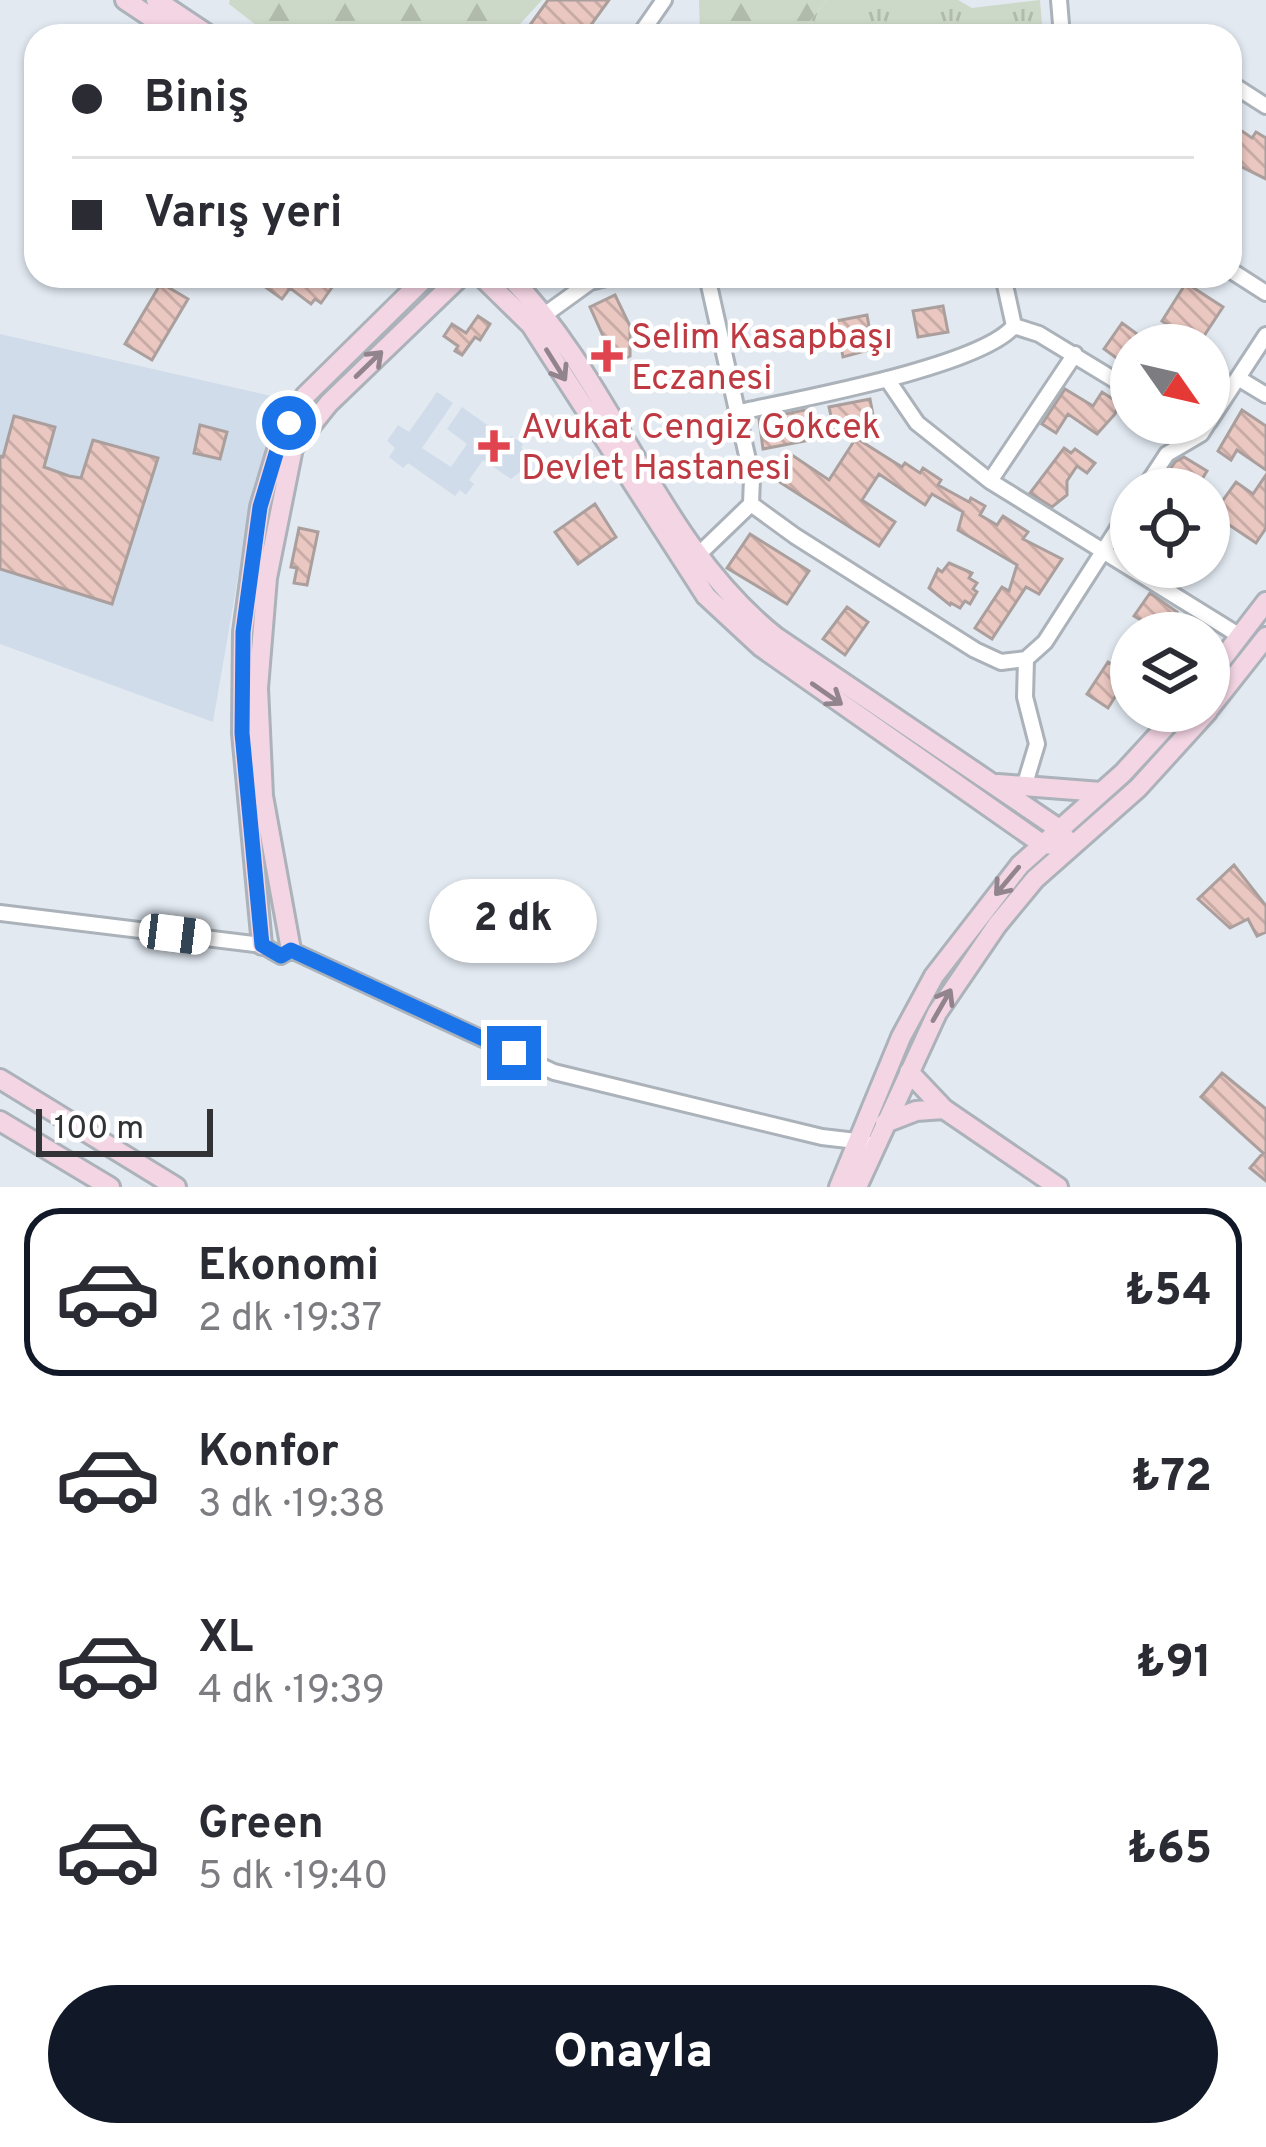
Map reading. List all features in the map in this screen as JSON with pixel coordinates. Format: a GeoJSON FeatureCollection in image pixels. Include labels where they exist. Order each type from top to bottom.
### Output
{"type":"FeatureCollection","features":[{"type":"Feature","properties":{"kind":"street"},"geometry":{"type":"LineString","coordinates":[[125,0],[161,24]]}},
{"type":"Feature","properties":{"kind":"street"},"geometry":{"type":"LineString","coordinates":[[156,0],[192,24]]}},
{"type":"Feature","properties":{"kind":"street"},"geometry":{"type":"LineString","coordinates":[[262,945],[242,733],[243,632],[260,507],[281,437],[305,396],[411,288]]}},
{"type":"Feature","properties":{"kind":"street"},"geometry":{"type":"LineString","coordinates":[[291,950],[263,796],[258,688],[267,578],[293,448],[329,403],[448,288]]}},
{"type":"Feature","properties":{"kind":"street"},"geometry":{"type":"LineString","coordinates":[[497,288],[538,319],[706,596],[721,612],[772,655],[1042,844],[1071,846]]}},
{"type":"Feature","properties":{"kind":"street"},"geometry":{"type":"LineString","coordinates":[[516,288],[734,601],[776,637],[1059,829],[1071,846]]}},
{"type":"Feature","properties":{"kind":"street"},"geometry":{"type":"LineString","coordinates":[[538,319],[580,288]]}},
{"type":"Feature","properties":{"kind":"street"},"geometry":{"type":"LineString","coordinates":[[698,555],[751,504],[752,478],[709,288]]}},
{"type":"Feature","properties":{"kind":"street"},"geometry":{"type":"LineString","coordinates":[[1006,288],[1014,326]]}},
{"type":"Feature","properties":{"kind":"street"},"geometry":{"type":"LineString","coordinates":[[735,413],[887,380],[990,346],[1014,326]]}},
{"type":"Feature","properties":{"kind":"street"},"geometry":{"type":"LineString","coordinates":[[1014,326],[1075,354],[1110,376]]}},
{"type":"Feature","properties":{"kind":"street"},"geometry":{"type":"LineString","coordinates":[[1230,390],[1266,335]]}},
{"type":"Feature","properties":{"kind":"street"},"geometry":{"type":"LineString","coordinates":[[990,481],[1075,354]]}},
{"type":"Feature","properties":{"kind":"street"},"geometry":{"type":"LineString","coordinates":[[1238,378],[1266,395]]}},
{"type":"Feature","properties":{"kind":"street"},"geometry":{"type":"LineString","coordinates":[[887,380],[917,423],[990,481],[1240,636]]}},
{"type":"Feature","properties":{"kind":"street"},"geometry":{"type":"LineString","coordinates":[[1158,468],[1181,444]]}},
{"type":"Feature","properties":{"kind":"street"},"geometry":{"type":"LineString","coordinates":[[751,504],[975,650],[1001,662],[1026,659],[1045,642],[1110,538]]}},
{"type":"Feature","properties":{"kind":"street"},"geometry":{"type":"LineString","coordinates":[[1230,649],[1266,602]]}},
{"type":"Feature","properties":{"kind":"street"},"geometry":{"type":"LineString","coordinates":[[1230,682],[1266,637]]}},
{"type":"Feature","properties":{"kind":"street"},"geometry":{"type":"LineString","coordinates":[[1024,787],[1037,744],[1025,698],[1026,659]]}},
{"type":"Feature","properties":{"kind":"street"},"geometry":{"type":"LineString","coordinates":[[857,1187],[866,1143],[901,1037],[934,976],[981,912],[1042,844],[1160,732]]}},
{"type":"Feature","properties":{"kind":"street"},"geometry":{"type":"LineString","coordinates":[[839,1187],[866,1143],[885,1123],[952,987],[1035,879],[1138,788],[1188,732]]}},
{"type":"Feature","properties":{"kind":"street"},"geometry":{"type":"LineString","coordinates":[[990,783],[1101,792]]}},
{"type":"Feature","properties":{"kind":"street"},"geometry":{"type":"LineString","coordinates":[[0,913],[262,945],[281,956],[291,950]]}},
{"type":"Feature","properties":{"kind":"street"},"geometry":{"type":"LineString","coordinates":[[291,950],[554,1072],[822,1137],[866,1143]]}},
{"type":"Feature","properties":{"kind":"street"},"geometry":{"type":"LineString","coordinates":[[909,1072],[944,1109],[1058,1187]]}},
{"type":"Feature","properties":{"kind":"street"},"geometry":{"type":"LineString","coordinates":[[0,1079],[176,1187]]}},
{"type":"Feature","properties":{"kind":"street"},"geometry":{"type":"LineString","coordinates":[[885,1123],[916,1111],[944,1109]]}},
{"type":"Feature","properties":{"kind":"street"},"geometry":{"type":"LineString","coordinates":[[0,1121],[110,1187]]}},
{"type":"Feature","properties":{"kind":"shaded area"},"geometry":{"type":"Polygon","coordinates":[[[0,334],[285,399],[254,484],[213,722],[0,644],[0,334]]]}},
{"type":"Feature","properties":{"kind":"shaded area","name":"Avukat Cengiz Gokcek Devlet Hastanesi"},"geometry":{"type":"Polygon","coordinates":[[[437,392],[453,403],[422,448],[451,467],[467,444],[447,429],[462,407],[507,439],[511,436],[523,444],[521,448],[530,454],[520,472],[511,479],[483,460],[469,480],[474,484],[466,495],[460,490],[455,496],[408,463],[403,468],[389,457],[395,448],[387,441],[398,425],[409,432],[437,392]]]}},
{"type":"Feature","properties":{"kind":"green space"},"geometry":{"type":"Polygon","coordinates":[[[230,0],[542,0],[520,24],[255,24],[230,0]]]}},
{"type":"Feature","properties":{"kind":"green space"},"geometry":{"type":"Polygon","coordinates":[[[699,0],[827,0],[808,24],[700,24],[699,0]]]}},
{"type":"Feature","properties":{"kind":"green space"},"geometry":{"type":"Polygon","coordinates":[[[827,0],[958,0],[972,8],[1040,0],[1042,24],[808,24],[827,0]]]}},
{"type":"Feature","properties":{"kind":"building"},"geometry":{"type":"Polygon","coordinates":[[[548,0],[609,0],[592,24],[531,24],[548,0]]]}},
{"type":"Feature","properties":{"kind":"building"},"geometry":{"type":"Polygon","coordinates":[[[1242,131],[1252,138],[1256,132],[1266,138],[1266,179],[1242,167],[1242,131]]]}},
{"type":"Feature","properties":{"kind":"building"},"geometry":{"type":"Polygon","coordinates":[[[158,288],[169,288],[188,299],[152,360],[125,344],[158,288]]]}},
{"type":"Feature","properties":{"kind":"building"},"geometry":{"type":"Polygon","coordinates":[[[267,288],[290,288],[282,299],[267,288]]]}},
{"type":"Feature","properties":{"kind":"building"},"geometry":{"type":"Polygon","coordinates":[[[290,288],[332,288],[321,303],[315,299],[311,304],[290,288]]]}},
{"type":"Feature","properties":{"kind":"building"},"geometry":{"type":"Polygon","coordinates":[[[1183,288],[1194,288],[1223,307],[1212,324],[1162,321],[1183,288]]]}},
{"type":"Feature","properties":{"kind":"building"},"geometry":{"type":"Polygon","coordinates":[[[615,295],[630,326],[630,356],[606,367],[603,336],[590,307],[615,295]]]}},
{"type":"Feature","properties":{"kind":"building"},"geometry":{"type":"Polygon","coordinates":[[[943,306],[948,332],[918,337],[913,311],[943,306]]]}},
{"type":"Feature","properties":{"kind":"building"},"geometry":{"type":"Polygon","coordinates":[[[867,315],[873,349],[843,357],[836,321],[867,315]]]}},
{"type":"Feature","properties":{"kind":"building"},"geometry":{"type":"Polygon","coordinates":[[[478,316],[490,324],[462,355],[444,336],[452,324],[466,333],[478,316]]]}},
{"type":"Feature","properties":{"kind":"building"},"geometry":{"type":"Polygon","coordinates":[[[1065,389],[1093,406],[1102,392],[1110,397],[1110,420],[1097,434],[1068,414],[1056,433],[1042,424],[1065,389]]]}},
{"type":"Feature","properties":{"kind":"building"},"geometry":{"type":"Polygon","coordinates":[[[870,399],[875,426],[835,434],[829,407],[870,399]]]}},
{"type":"Feature","properties":{"kind":"building"},"geometry":{"type":"Polygon","coordinates":[[[810,409],[815,439],[763,449],[759,419],[810,409]]]}},
{"type":"Feature","properties":{"kind":"building"},"geometry":{"type":"Polygon","coordinates":[[[1242,410],[1266,426],[1266,470],[1237,450],[1231,460],[1218,451],[1222,444],[1230,444],[1230,430],[1242,410]]]}},
{"type":"Feature","properties":{"kind":"building"},"geometry":{"type":"Polygon","coordinates":[[[14,416],[55,427],[44,467],[69,476],[81,478],[93,440],[158,458],[112,604],[0,569],[0,456],[14,416]]]}},
{"type":"Feature","properties":{"kind":"building"},"geometry":{"type":"Polygon","coordinates":[[[200,425],[227,432],[220,459],[194,453],[200,425]]]}},
{"type":"Feature","properties":{"kind":"building"},"geometry":{"type":"Polygon","coordinates":[[[856,438],[902,467],[905,463],[920,473],[923,468],[941,480],[938,485],[985,506],[980,515],[997,525],[1003,516],[1028,532],[1023,539],[1062,559],[1039,594],[1026,587],[992,639],[975,628],[1002,587],[1009,591],[1017,565],[958,530],[963,512],[932,494],[925,505],[879,474],[862,500],[895,522],[879,546],[772,477],[789,453],[829,480],[856,438]]]}},
{"type":"Feature","properties":{"kind":"building"},"geometry":{"type":"Polygon","coordinates":[[[1064,448],[1071,453],[1075,449],[1095,463],[1087,473],[1077,466],[1067,481],[1067,495],[1052,507],[1030,493],[1064,448]]]}},
{"type":"Feature","properties":{"kind":"building"},"geometry":{"type":"Polygon","coordinates":[[[1184,457],[1202,468],[1171,468],[1184,457]]]}},
{"type":"Feature","properties":{"kind":"building"},"geometry":{"type":"Polygon","coordinates":[[[1266,475],[1266,528],[1256,543],[1230,525],[1230,490],[1236,482],[1253,494],[1266,475]]]}},
{"type":"Feature","properties":{"kind":"building"},"geometry":{"type":"Polygon","coordinates":[[[595,504],[616,537],[578,564],[555,532],[595,504]]]}},
{"type":"Feature","properties":{"kind":"building"},"geometry":{"type":"Polygon","coordinates":[[[299,528],[318,532],[307,585],[294,583],[297,568],[291,567],[299,528]]]}},
{"type":"Feature","properties":{"kind":"building"},"geometry":{"type":"Polygon","coordinates":[[[750,534],[809,571],[787,604],[727,568],[750,534]]]}},
{"type":"Feature","properties":{"kind":"building"},"geometry":{"type":"Polygon","coordinates":[[[949,563],[972,573],[969,578],[977,583],[970,604],[965,601],[960,608],[929,588],[938,569],[942,572],[949,563]]]}},
{"type":"Feature","properties":{"kind":"building"},"geometry":{"type":"Polygon","coordinates":[[[1150,593],[1177,612],[1137,612],[1150,593]]]}},
{"type":"Feature","properties":{"kind":"building"},"geometry":{"type":"Polygon","coordinates":[[[847,607],[868,622],[845,655],[823,639],[847,607]]]}},
{"type":"Feature","properties":{"kind":"building"},"geometry":{"type":"Polygon","coordinates":[[[1108,662],[1110,663],[1108,708],[1087,694],[1108,662]]]}},
{"type":"Feature","properties":{"kind":"building"},"geometry":{"type":"Polygon","coordinates":[[[1234,865],[1266,906],[1266,932],[1257,936],[1248,919],[1230,928],[1198,899],[1234,865]]]}},
{"type":"Feature","properties":{"kind":"building"},"geometry":{"type":"Polygon","coordinates":[[[1222,1073],[1266,1109],[1266,1181],[1250,1168],[1263,1153],[1201,1097],[1222,1073]]]}},
{"type":"Feature","properties":{"kind":"place","name":"Selim Kasapbaşı Eczanesi"},"geometry":{"type":"Point","coordinates":[607,356]}},
{"type":"Feature","properties":{"kind":"place","name":"Avukat Cengiz Gokcek Devlet Hastanesi"},"geometry":{"type":"Point","coordinates":[494,446]}},
{"type":"Feature","properties":{"kind":"route"},"geometry":{"type":"LineString","coordinates":[[289,423],[260,507],[243,632],[242,733],[262,945],[281,956],[291,950],[514,1053]]}}]}
